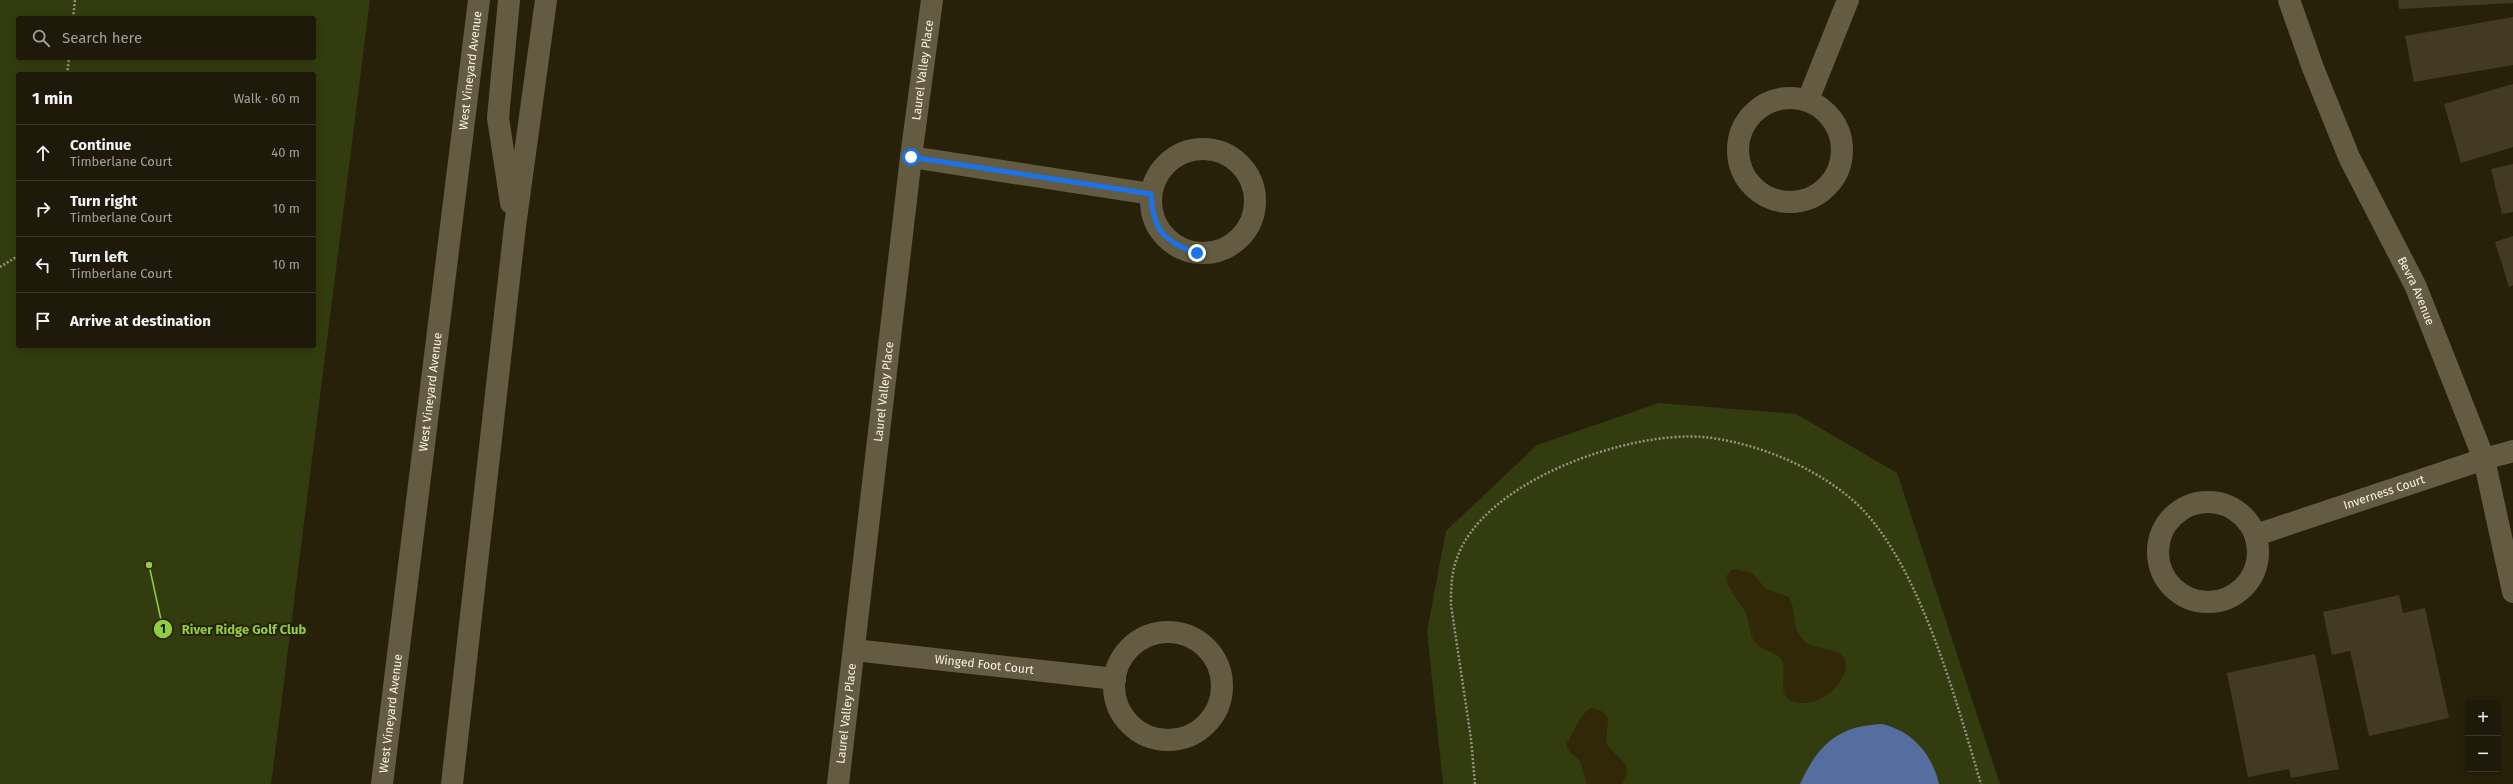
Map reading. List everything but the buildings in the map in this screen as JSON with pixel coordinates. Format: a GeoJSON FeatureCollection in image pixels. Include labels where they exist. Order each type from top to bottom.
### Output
{"type":"FeatureCollection","features":[{"type":"Feature","properties":{"kind":"street","name":"West Vineyard Avenue"},"geometry":{"type":"LineString","coordinates":[[382,784],[479,0]]}},
{"type":"Feature","properties":{"kind":"street"},"geometry":{"type":"LineString","coordinates":[[509,0],[498,118],[515,226]]}},
{"type":"Feature","properties":{"kind":"street"},"geometry":{"type":"LineString","coordinates":[[452,784],[515,226],[546,0]]}},
{"type":"Feature","properties":{"kind":"street","name":"Laurel Valley Place"},"geometry":{"type":"LineString","coordinates":[[838,784],[911,157],[932,0]]}},
{"type":"Feature","properties":{"kind":"street"},"geometry":{"type":"LineString","coordinates":[[1808,100],[1848,0]]}},
{"type":"Feature","properties":{"kind":"street","name":"Bevra Avenue"},"geometry":{"type":"LineString","coordinates":[[2289,0],[2313,68],[2349,157],[2416,287],[2484,459],[2513,592]]}},
{"type":"Feature","properties":{"kind":"street"},"geometry":{"type":"LineString","coordinates":[[1788,98],[1808,100],[1826,111],[1838,127],[1842,147],[1840,167],[1830,185],[1813,197],[1793,202],[1773,199],[1756,189],[1744,173],[1738,153],[1741,132],[1752,115],[1768,102],[1788,98]]}},
{"type":"Feature","properties":{"kind":"street"},"geometry":{"type":"LineString","coordinates":[[1210,148],[1229,154],[1244,168],[1254,186],[1256,207],[1249,226],[1236,242],[1217,252],[1197,253],[1177,247],[1161,234],[1152,215],[1151,194],[1157,175],[1170,159],[1189,150],[1210,148]]}},
{"type":"Feature","properties":{"kind":"street"},"geometry":{"type":"LineString","coordinates":[[911,157],[1151,194]]}},
{"type":"Feature","properties":{"kind":"street","name":"Inverness Court"},"geometry":{"type":"LineString","coordinates":[[2256,535],[2484,459],[2513,452]]}},
{"type":"Feature","properties":{"kind":"street"},"geometry":{"type":"LineString","coordinates":[[2212,501],[2230,506],[2246,518],[2256,535],[2259,555],[2254,574],[2242,590],[2225,600],[2205,602],[2186,598],[2171,585],[2161,568],[2158,549],[2163,530],[2175,514],[2192,504],[2212,501]]}},
{"type":"Feature","properties":{"kind":"street"},"geometry":{"type":"LineString","coordinates":[[1175,632],[1195,638],[1211,652],[1221,672],[1222,692],[1216,713],[1202,729],[1183,738],[1162,740],[1142,733],[1126,719],[1116,700],[1115,679],[1121,659],[1135,643],[1154,633],[1175,632]]}},
{"type":"Feature","properties":{"kind":"street","name":"Winged Foot Court"},"geometry":{"type":"LineString","coordinates":[[854,650],[1115,679]]}},
{"type":"Feature","properties":{"kind":"path"},"geometry":{"type":"LineString","coordinates":[[73,16],[75,0]]}},
{"type":"Feature","properties":{"kind":"path"},"geometry":{"type":"LineString","coordinates":[[67,72],[69,60]]}},
{"type":"Feature","properties":{"kind":"path"},"geometry":{"type":"LineString","coordinates":[[0,267],[16,257]]}},
{"type":"Feature","properties":{"kind":"path"},"geometry":{"type":"LineString","coordinates":[[1475,784],[1471,739],[1452,605],[1451,586],[1456,559],[1472,531],[1506,497],[1563,465],[1635,443],[1671,438],[1702,437],[1730,441],[1794,463],[1825,480],[1850,498],[1872,520],[1890,545],[1918,603],[1954,696],[1981,784]]}},
{"type":"Feature","properties":{"kind":"green space"},"geometry":{"type":"Polygon","coordinates":[[[0,0],[370,0],[271,784],[0,784],[0,0]]]}},
{"type":"Feature","properties":{"kind":"green space"},"geometry":{"type":"Polygon","coordinates":[[[1659,403],[1796,414],[1897,473],[2000,784],[1443,784],[1427,631],[1446,531],[1537,445],[1659,403]]]}},
{"type":"Feature","properties":{"kind":"sand"},"geometry":{"type":"Polygon","coordinates":[[[1734,569],[1752,573],[1766,589],[1789,597],[1793,607],[1796,627],[1800,636],[1815,647],[1839,653],[1844,657],[1846,669],[1836,687],[1830,693],[1819,700],[1807,703],[1795,702],[1788,699],[1784,693],[1783,686],[1783,663],[1779,657],[1759,646],[1754,641],[1743,607],[1730,589],[1727,578],[1729,573],[1734,569]]]}},
{"type":"Feature","properties":{"kind":"sand"},"geometry":{"type":"Polygon","coordinates":[[[1590,708],[1599,710],[1607,717],[1607,745],[1626,765],[1627,774],[1622,784],[1587,784],[1580,761],[1569,751],[1566,745],[1581,717],[1590,708]]]}},
{"type":"Feature","properties":{"kind":"water"},"geometry":{"type":"Polygon","coordinates":[[[1882,724],[1903,732],[1919,745],[1931,763],[1939,784],[1800,784],[1814,758],[1831,740],[1853,729],[1882,724]]]}},
{"type":"Feature","properties":{"kind":"place","name":"River Ridge Golf Club"},"geometry":{"type":"Point","coordinates":[149,565]}},
{"type":"Feature","properties":{"kind":"route"},"geometry":{"type":"LineString","coordinates":[[911,157],[1151,194],[1152,215],[1161,234],[1177,247],[1197,253]]}}]}
